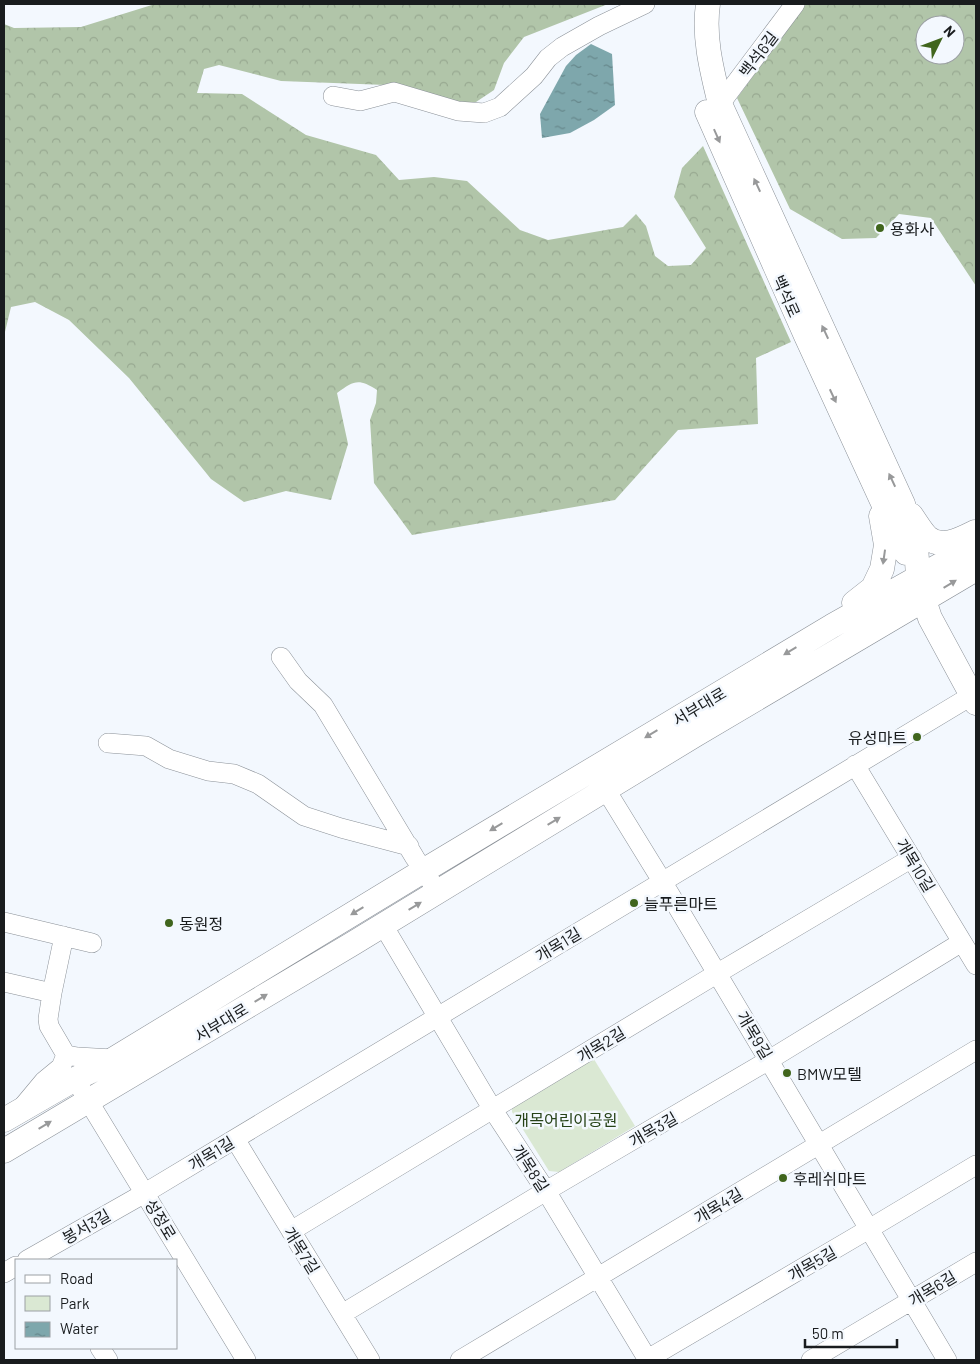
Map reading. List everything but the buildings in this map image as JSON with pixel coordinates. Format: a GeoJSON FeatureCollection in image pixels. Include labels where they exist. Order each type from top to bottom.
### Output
{"type":"FeatureCollection","features":[{"type":"Feature","properties":{"kind":"main road","name":"백석로"},"geometry":{"type":"LineString","coordinates":[[691,4],[696,68],[702,99],[711,123],[877,492],[918,577]]}},
{"type":"Feature","properties":{"kind":"main road","name":"백석로"},"geometry":{"type":"LineString","coordinates":[[708,4],[706,20],[711,69],[720,104],[903,504],[916,545],[918,577],[930,618],[975,697]]}},
{"type":"Feature","properties":{"kind":"main road"},"geometry":{"type":"LineString","coordinates":[[832,626],[852,605],[873,588],[882,569],[886,545],[877,492]]}},
{"type":"Feature","properties":{"kind":"main road"},"geometry":{"type":"LineString","coordinates":[[903,504],[928,538],[937,542],[948,543],[958,541],[976,531]]}},
{"type":"Feature","properties":{"kind":"main road","name":"서부대로"},"geometry":{"type":"LineString","coordinates":[[11,1116],[113,1059],[423,870],[832,626],[976,545]]}},
{"type":"Feature","properties":{"kind":"main road","name":"서부대로"},"geometry":{"type":"LineString","coordinates":[[4,1151],[384,925],[695,735],[976,569]]}},
{"type":"Feature","properties":{"kind":"street"},"geometry":{"type":"LineString","coordinates":[[333,96],[360,101],[394,92],[458,110],[484,114],[500,107],[534,76],[548,58],[562,47],[599,26],[645,4]]}},
{"type":"Feature","properties":{"kind":"street","name":"백석6길"},"geometry":{"type":"LineString","coordinates":[[720,104],[795,4]]}},
{"type":"Feature","properties":{"kind":"street"},"geometry":{"type":"LineString","coordinates":[[282,657],[298,681],[323,705],[438,892]]}},
{"type":"Feature","properties":{"kind":"street","name":"개목1길"},"geometry":{"type":"LineString","coordinates":[[145,1193],[855,765],[975,697]]}},
{"type":"Feature","properties":{"kind":"street"},"geometry":{"type":"LineString","coordinates":[[108,742],[146,746],[168,759],[208,771],[234,774],[258,784],[304,816],[409,846]]}},
{"type":"Feature","properties":{"kind":"street","name":"개목10길"},"geometry":{"type":"LineString","coordinates":[[855,765],[976,965]]}},
{"type":"Feature","properties":{"kind":"street","name":"개목9길"},"geometry":{"type":"LineString","coordinates":[[606,790],[718,973],[947,1360]]}},
{"type":"Feature","properties":{"kind":"street","name":"개목2길"},"geometry":{"type":"LineString","coordinates":[[291,1231],[912,858]]}},
{"type":"Feature","properties":{"kind":"street"},"geometry":{"type":"LineString","coordinates":[[4,922],[92,943]]}},
{"type":"Feature","properties":{"kind":"street","name":"개목8길"},"geometry":{"type":"LineString","coordinates":[[384,925],[493,1110],[546,1191],[648,1360]]}},
{"type":"Feature","properties":{"kind":"street"},"geometry":{"type":"LineString","coordinates":[[64,936],[48,1019],[49,1026],[66,1055]]}},
{"type":"Feature","properties":{"kind":"street","name":"개목3길"},"geometry":{"type":"LineString","coordinates":[[342,1314],[769,1060],[962,942]]}},
{"type":"Feature","properties":{"kind":"street"},"geometry":{"type":"LineString","coordinates":[[4,982],[52,993]]}},
{"type":"Feature","properties":{"kind":"street","name":"개목4길"},"geometry":{"type":"LineString","coordinates":[[460,1360],[976,1050]]}},
{"type":"Feature","properties":{"kind":"street"},"geometry":{"type":"LineString","coordinates":[[66,1055],[113,1059]]}},
{"type":"Feature","properties":{"kind":"street"},"geometry":{"type":"LineString","coordinates":[[11,1116],[44,1081],[61,1067],[66,1055]]}},
{"type":"Feature","properties":{"kind":"street","name":"성정로"},"geometry":{"type":"LineString","coordinates":[[75,1079],[246,1360]]}},
{"type":"Feature","properties":{"kind":"street","name":"개목7길"},"geometry":{"type":"LineString","coordinates":[[234,1139],[370,1360]]}},
{"type":"Feature","properties":{"kind":"street","name":"개목5길"},"geometry":{"type":"LineString","coordinates":[[648,1360],[976,1165]]}},
{"type":"Feature","properties":{"kind":"street","name":"봉서3길"},"geometry":{"type":"LineString","coordinates":[[38,1257],[145,1193]]}},
{"type":"Feature","properties":{"kind":"street","name":"개목6길"},"geometry":{"type":"LineString","coordinates":[[811,1360],[976,1262]]}},
{"type":"Feature","properties":{"kind":"street"},"geometry":{"type":"LineString","coordinates":[[4,1273],[15,1267]]}},
{"type":"Feature","properties":{"kind":"street"},"geometry":{"type":"LineString","coordinates":[[101,1349],[108,1360]]}},
{"type":"Feature","properties":{"kind":"green space"},"geometry":{"type":"Polygon","coordinates":[[[155,4],[608,4],[524,37],[504,63],[494,90],[476,102],[457,106],[386,85],[281,81],[219,65],[204,69],[197,93],[242,94],[306,135],[376,155],[399,180],[434,177],[467,181],[520,230],[548,240],[623,227],[636,214],[646,226],[655,256],[668,266],[691,265],[706,248],[674,197],[682,168],[703,146],[791,342],[756,358],[758,424],[678,430],[615,500],[412,535],[374,483],[370,420],[376,403],[377,390],[371,386],[356,382],[337,393],[348,444],[331,500],[286,491],[244,502],[211,479],[129,378],[69,320],[35,302],[11,307],[4,336],[4,24],[14,28],[81,27],[155,4]]]}},
{"type":"Feature","properties":{"kind":"green space"},"geometry":{"type":"Polygon","coordinates":[[[806,4],[976,4],[976,286],[931,218],[899,214],[876,238],[842,239],[790,209],[737,98],[806,4]]]}},
{"type":"Feature","properties":{"kind":"green space","name":"개목어린이공원"},"geometry":{"type":"Polygon","coordinates":[[[592,1056],[635,1126],[559,1172],[549,1171],[512,1112],[512,1103],[592,1056]]]}},
{"type":"Feature","properties":{"kind":"water"},"geometry":{"type":"Polygon","coordinates":[[[591,44],[612,54],[615,105],[594,120],[570,133],[542,138],[540,114],[566,66],[576,55],[591,44]]]}},
{"type":"Feature","properties":{"kind":"place","name":"용화사"},"geometry":{"type":"Point","coordinates":[880,228]}},
{"type":"Feature","properties":{"kind":"place","name":"유성마트"},"geometry":{"type":"Point","coordinates":[917,737]}},
{"type":"Feature","properties":{"kind":"place","name":"늘푸른마트"},"geometry":{"type":"Point","coordinates":[634,903]}},
{"type":"Feature","properties":{"kind":"place","name":"동원정"},"geometry":{"type":"Point","coordinates":[169,923]}},
{"type":"Feature","properties":{"kind":"place","name":"BMW모텔"},"geometry":{"type":"Point","coordinates":[787,1073]}},
{"type":"Feature","properties":{"kind":"place","name":"후레쉬마트"},"geometry":{"type":"Point","coordinates":[783,1178]}}]}
